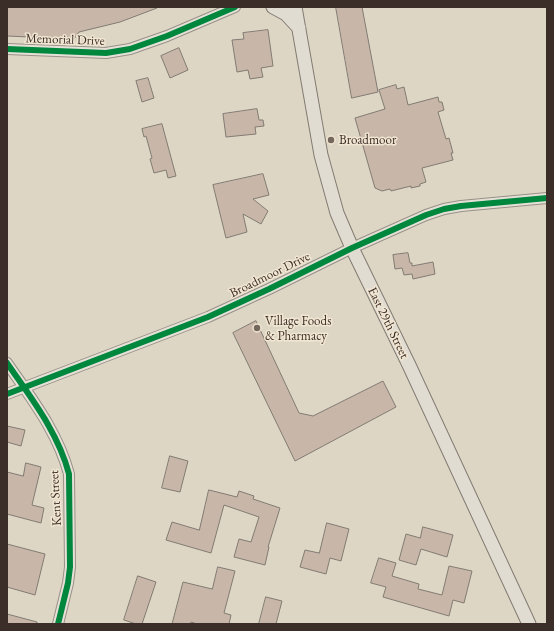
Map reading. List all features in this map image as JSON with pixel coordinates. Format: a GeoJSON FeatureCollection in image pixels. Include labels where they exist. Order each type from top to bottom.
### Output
{"type":"FeatureCollection","features":[{"type":"Feature","properties":{"kind":"main road"},"geometry":{"type":"LineString","coordinates":[[273,7],[286,14],[299,28]]}},
{"type":"Feature","properties":{"kind":"main road","name":"East 29th Street"},"geometry":{"type":"LineString","coordinates":[[295,7],[321,155],[337,213],[352,248],[412,372],[529,624]]}},
{"type":"Feature","properties":{"kind":"street","name":"Memorial Drive"},"geometry":{"type":"LineString","coordinates":[[7,49],[106,54],[130,49],[167,36],[235,7]]}},
{"type":"Feature","properties":{"kind":"street","name":"Broadmoor Drive"},"geometry":{"type":"LineString","coordinates":[[7,394],[208,317],[417,218],[444,209],[547,198]]}},
{"type":"Feature","properties":{"kind":"street","name":"Kent Street"},"geometry":{"type":"LineString","coordinates":[[7,363],[50,426],[65,460],[68,474],[70,567],[68,583],[58,624]]}},
{"type":"Feature","properties":{"kind":"building"},"geometry":{"type":"Polygon","coordinates":[[[7,7],[157,8],[120,22],[79,32],[74,39],[7,36],[7,7]]]}},
{"type":"Feature","properties":{"kind":"building"},"geometry":{"type":"Polygon","coordinates":[[[336,7],[362,7],[378,92],[352,98],[336,7]]]}},
{"type":"Feature","properties":{"kind":"building"},"geometry":{"type":"Polygon","coordinates":[[[268,30],[273,66],[261,68],[263,77],[250,79],[248,70],[237,72],[232,40],[244,39],[243,33],[268,30]]]}},
{"type":"Feature","properties":{"kind":"building"},"geometry":{"type":"Polygon","coordinates":[[[179,48],[188,70],[170,78],[161,56],[179,48]]]}},
{"type":"Feature","properties":{"kind":"building"},"geometry":{"type":"Polygon","coordinates":[[[148,78],[154,98],[142,102],[136,81],[148,78]]]}},
{"type":"Feature","properties":{"kind":"building"},"geometry":{"type":"Polygon","coordinates":[[[396,85],[397,89],[404,87],[408,105],[438,97],[439,102],[442,102],[444,110],[438,112],[446,139],[449,138],[453,153],[451,153],[453,160],[422,168],[426,182],[420,184],[420,186],[382,191],[375,188],[355,118],[385,109],[379,90],[396,85]]]}},
{"type":"Feature","properties":{"kind":"building"},"geometry":{"type":"Polygon","coordinates":[[[257,109],[259,120],[263,120],[264,126],[255,127],[256,134],[226,137],[223,114],[257,109]]]}},
{"type":"Feature","properties":{"kind":"building"},"geometry":{"type":"Polygon","coordinates":[[[162,124],[176,176],[168,178],[166,170],[154,173],[150,159],[152,158],[146,136],[144,137],[142,129],[162,124]]]}},
{"type":"Feature","properties":{"kind":"building"},"geometry":{"type":"Polygon","coordinates":[[[263,174],[269,195],[253,199],[268,211],[261,224],[243,214],[247,232],[226,238],[213,185],[263,174]]]}},
{"type":"Feature","properties":{"kind":"building"},"geometry":{"type":"Polygon","coordinates":[[[408,253],[412,266],[433,262],[435,274],[413,279],[412,274],[404,275],[402,268],[395,269],[393,255],[408,253]]]}},
{"type":"Feature","properties":{"kind":"building"},"geometry":{"type":"Polygon","coordinates":[[[256,321],[299,413],[313,416],[383,381],[396,407],[295,461],[233,333],[256,321]]]}},
{"type":"Feature","properties":{"kind":"building"},"geometry":{"type":"Polygon","coordinates":[[[7,426],[25,430],[21,446],[7,442],[7,426]]]}},
{"type":"Feature","properties":{"kind":"building"},"geometry":{"type":"Polygon","coordinates":[[[170,456],[188,461],[180,492],[162,488],[170,456]]]}},
{"type":"Feature","properties":{"kind":"building"},"geometry":{"type":"Polygon","coordinates":[[[26,463],[41,467],[32,505],[44,508],[41,523],[7,514],[7,472],[23,476],[26,463]]]}},
{"type":"Feature","properties":{"kind":"building"},"geometry":{"type":"Polygon","coordinates":[[[209,490],[237,497],[239,491],[254,496],[253,499],[280,508],[268,547],[265,565],[234,557],[239,539],[251,542],[259,517],[224,505],[211,553],[166,540],[172,522],[199,530],[209,490]]]}},
{"type":"Feature","properties":{"kind":"building"},"geometry":{"type":"Polygon","coordinates":[[[327,523],[349,529],[341,561],[330,558],[326,574],[300,567],[305,550],[319,553],[327,523]]]}},
{"type":"Feature","properties":{"kind":"building"},"geometry":{"type":"Polygon","coordinates":[[[423,527],[453,535],[447,557],[421,549],[416,565],[399,560],[406,534],[420,538],[423,527]]]}},
{"type":"Feature","properties":{"kind":"building"},"geometry":{"type":"Polygon","coordinates":[[[7,544],[45,554],[35,595],[7,587],[7,544]]]}},
{"type":"Feature","properties":{"kind":"building"},"geometry":{"type":"Polygon","coordinates":[[[379,558],[396,563],[392,576],[419,584],[418,589],[442,595],[449,566],[472,571],[464,603],[453,600],[449,616],[383,597],[386,587],[371,583],[379,558]]]}},
{"type":"Feature","properties":{"kind":"building"},"geometry":{"type":"Polygon","coordinates":[[[218,567],[235,571],[224,613],[231,615],[229,624],[197,624],[191,622],[190,624],[172,624],[183,582],[212,589],[218,567]]]}},
{"type":"Feature","properties":{"kind":"building"},"geometry":{"type":"Polygon","coordinates":[[[138,576],[156,582],[142,624],[136,624],[124,620],[138,576]]]}},
{"type":"Feature","properties":{"kind":"building"},"geometry":{"type":"Polygon","coordinates":[[[266,597],[282,601],[276,624],[259,624],[266,597]]]}},
{"type":"Feature","properties":{"kind":"building"},"geometry":{"type":"Polygon","coordinates":[[[7,614],[37,622],[37,624],[7,624],[7,614]]]}},
{"type":"Feature","properties":{"kind":"cycle path"},"geometry":{"type":"LineString","coordinates":[[7,49],[106,53],[130,49],[167,36],[235,7]]}},
{"type":"Feature","properties":{"kind":"cycle path"},"geometry":{"type":"LineString","coordinates":[[7,394],[208,317],[352,248],[426,215],[444,209],[461,206],[547,198]]}},
{"type":"Feature","properties":{"kind":"cycle path"},"geometry":{"type":"LineString","coordinates":[[7,363],[51,430],[69,474],[70,567],[68,583],[58,624]]}},
{"type":"Feature","properties":{"kind":"place","name":"Broadmoor"},"geometry":{"type":"Point","coordinates":[331,140]}},
{"type":"Feature","properties":{"kind":"place","name":"Village Foods & Pharmacy"},"geometry":{"type":"Point","coordinates":[257,328]}}]}
